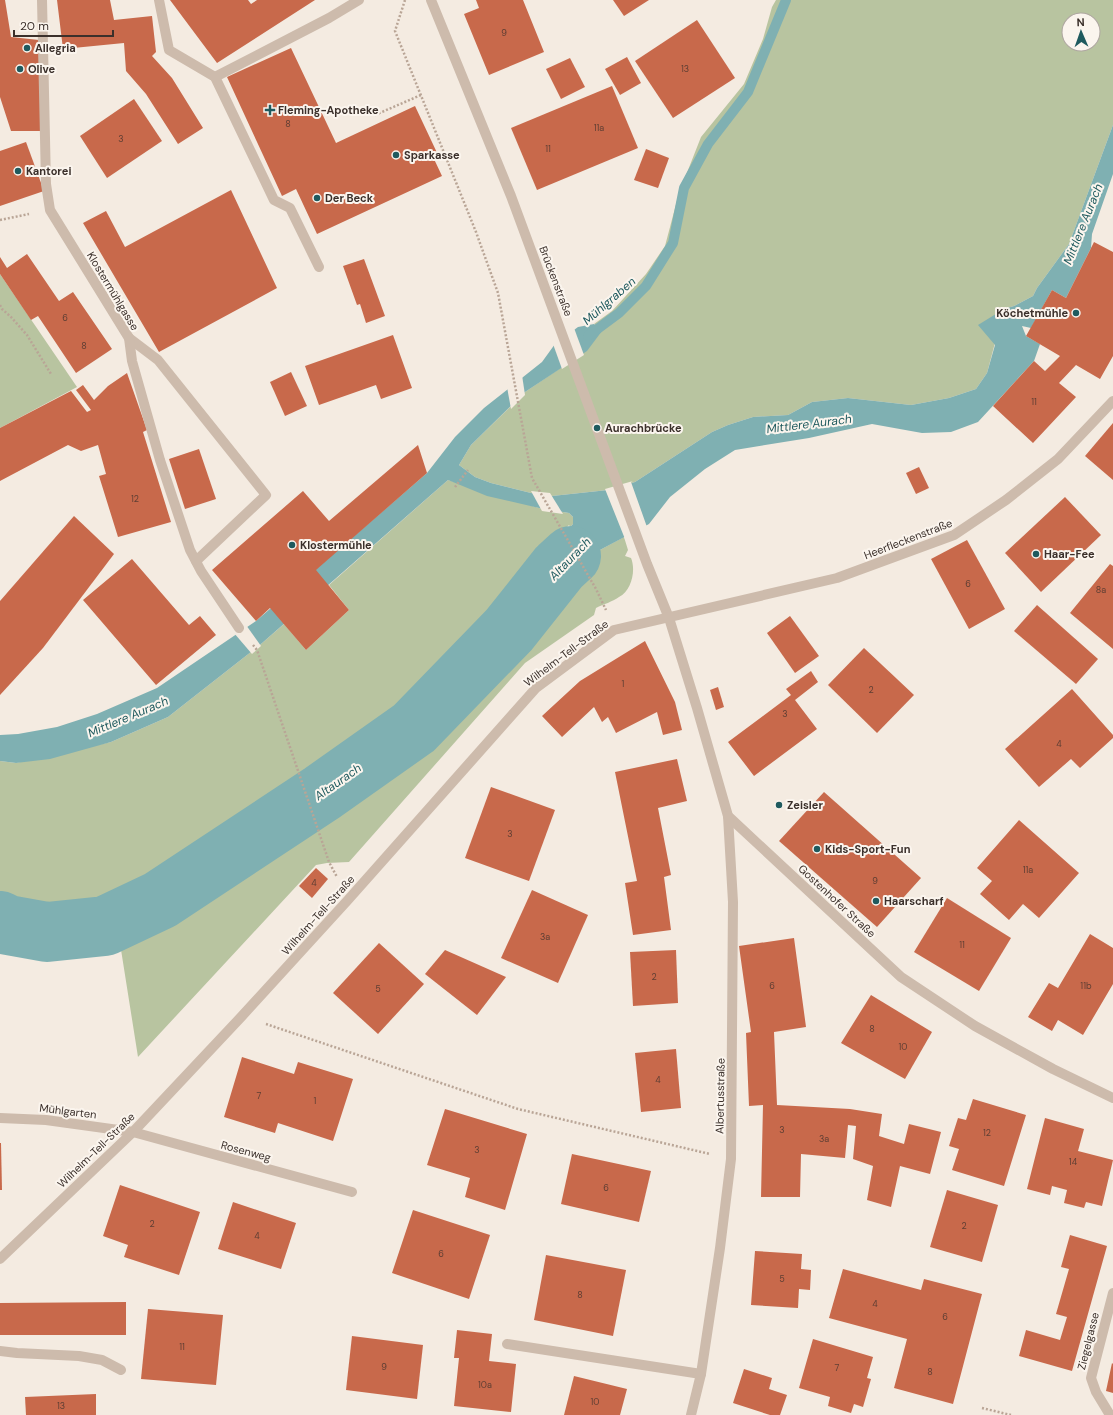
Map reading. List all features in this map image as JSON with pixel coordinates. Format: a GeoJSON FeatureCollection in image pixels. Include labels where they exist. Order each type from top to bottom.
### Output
{"type":"FeatureCollection","features":[{"type":"Feature","properties":{"kind":"street","name":"Klostermühlgasse"},"geometry":{"type":"LineString","coordinates":[[42,0],[46,184],[50,210],[129,338],[132,361],[160,460],[190,550],[239,628]]}},
{"type":"Feature","properties":{"kind":"street"},"geometry":{"type":"LineString","coordinates":[[158,0],[169,50],[215,77],[274,200],[290,208],[320,267]]}},
{"type":"Feature","properties":{"kind":"street"},"geometry":{"type":"LineString","coordinates":[[215,77],[330,18],[359,0]]}},
{"type":"Feature","properties":{"kind":"street","name":"Brückenstraße"},"geometry":{"type":"LineString","coordinates":[[431,0],[511,196],[647,564],[669,618]]}},
{"type":"Feature","properties":{"kind":"street"},"geometry":{"type":"LineString","coordinates":[[129,338],[158,360],[266,495],[196,561]]}},
{"type":"Feature","properties":{"kind":"street","name":"Heerfleckenstraße"},"geometry":{"type":"LineString","coordinates":[[669,618],[837,578],[954,535],[1006,500],[1058,459],[1113,402]]}},
{"type":"Feature","properties":{"kind":"street"},"geometry":{"type":"LineString","coordinates":[[669,618],[728,816]]}},
{"type":"Feature","properties":{"kind":"street","name":"Wilhelm-Tell-Straße"},"geometry":{"type":"LineString","coordinates":[[0,1259],[133,1132],[242,1016],[353,895],[536,688],[614,630],[669,618]]}},
{"type":"Feature","properties":{"kind":"street","name":"Gostenhofer Straße"},"geometry":{"type":"LineString","coordinates":[[728,816],[901,977],[975,1026],[1053,1070],[1113,1098]]}},
{"type":"Feature","properties":{"kind":"street","name":"Albertusstraße"},"geometry":{"type":"LineString","coordinates":[[691,1415],[701,1374],[720,1248],[731,1159],[733,902],[728,816]]}},
{"type":"Feature","properties":{"kind":"street","name":"Mühlgarten"},"geometry":{"type":"LineString","coordinates":[[0,1118],[46,1120],[133,1132]]}},
{"type":"Feature","properties":{"kind":"street","name":"Rosenweg"},"geometry":{"type":"LineString","coordinates":[[133,1132],[352,1192]]}},
{"type":"Feature","properties":{"kind":"street","name":"Ziegelgasse"},"geometry":{"type":"LineString","coordinates":[[1110,1415],[1096,1392],[1091,1378],[1113,1293]]}},
{"type":"Feature","properties":{"kind":"street"},"geometry":{"type":"LineString","coordinates":[[507,1344],[701,1374]]}},
{"type":"Feature","properties":{"kind":"street"},"geometry":{"type":"LineString","coordinates":[[0,1351],[79,1356],[102,1360],[121,1370]]}},
{"type":"Feature","properties":{"kind":"path"},"geometry":{"type":"LineString","coordinates":[[405,0],[395,31],[476,232],[498,293],[532,478],[604,605]]}},
{"type":"Feature","properties":{"kind":"path"},"geometry":{"type":"LineString","coordinates":[[375,115],[421,95]]}},
{"type":"Feature","properties":{"kind":"path"},"geometry":{"type":"LineString","coordinates":[[0,220],[50,210]]}},
{"type":"Feature","properties":{"kind":"path"},"geometry":{"type":"LineString","coordinates":[[0,305],[2,309],[12,317],[26,336],[50,374]]}},
{"type":"Feature","properties":{"kind":"path"},"geometry":{"type":"LineString","coordinates":[[455,487],[468,470]]}},
{"type":"Feature","properties":{"kind":"path"},"geometry":{"type":"LineString","coordinates":[[239,628],[257,650],[330,862]]}},
{"type":"Feature","properties":{"kind":"path"},"geometry":{"type":"LineString","coordinates":[[242,1016],[518,1109],[731,1159]]}},
{"type":"Feature","properties":{"kind":"path"},"geometry":{"type":"LineString","coordinates":[[982,1408],[1011,1415]]}},
{"type":"Feature","properties":{"kind":"green space"},"geometry":{"type":"Polygon","coordinates":[[[776,0],[1113,0],[1113,125],[1069,244],[1037,288],[1033,296],[1014,306],[1004,309],[987,373],[976,389],[949,398],[911,405],[848,398],[812,402],[788,415],[753,417],[712,432],[635,482],[608,490],[552,496],[531,493],[491,483],[475,477],[459,465],[471,445],[525,392],[562,367],[599,328],[594,324],[612,311],[646,274],[665,246],[679,193],[701,137],[744,84],[763,39],[772,7],[776,0]]]}},
{"type":"Feature","properties":{"kind":"green space"},"geometry":{"type":"Polygon","coordinates":[[[0,274],[77,387],[0,428],[0,274]]]}},
{"type":"Feature","properties":{"kind":"green space"},"geometry":{"type":"Polygon","coordinates":[[[448,480],[539,508],[569,513],[573,517],[573,524],[545,554],[527,629],[598,551],[624,537],[628,550],[625,556],[631,558],[633,568],[630,585],[623,594],[596,608],[594,615],[525,663],[349,862],[316,865],[138,1057],[119,937],[43,951],[14,946],[0,940],[0,761],[16,763],[111,742],[168,717],[261,644],[284,624],[306,650],[349,610],[329,585],[448,480]]]}},
{"type":"Feature","properties":{"kind":"water","name":"Mittlere Aurach"},"geometry":{"type":"Polygon","coordinates":[[[1113,125],[1113,174],[1092,234],[1091,248],[1066,298],[1052,290],[1031,328],[1022,326],[1026,336],[1040,344],[1034,361],[978,422],[951,432],[922,433],[872,424],[809,438],[735,450],[705,469],[670,497],[649,524],[598,551],[527,629],[510,611],[545,554],[573,524],[573,517],[569,513],[487,496],[448,480],[261,644],[168,717],[111,742],[50,759],[16,763],[0,761],[0,735],[18,734],[57,727],[97,714],[157,688],[256,621],[427,473],[455,437],[484,408],[542,362],[555,344],[578,327],[594,324],[602,331],[587,351],[525,392],[471,445],[459,465],[475,477],[491,483],[531,493],[552,496],[608,490],[635,482],[712,432],[753,417],[788,415],[812,402],[848,398],[911,405],[949,398],[976,389],[987,373],[995,345],[978,325],[1004,309],[1014,306],[1033,296],[1037,288],[1069,244],[1113,125]]]}},
{"type":"Feature","properties":{"kind":"pier"},"geometry":{"type":"Polygon","coordinates":[[[574,328],[584,355],[562,369],[553,344],[574,328]]]}},
{"type":"Feature","properties":{"kind":"pier"},"geometry":{"type":"Polygon","coordinates":[[[522,375],[525,395],[511,409],[507,387],[522,375]]]}},
{"type":"Feature","properties":{"kind":"pier"},"geometry":{"type":"Polygon","coordinates":[[[633,481],[631,482],[647,527],[625,539],[605,489],[633,481]]]}},
{"type":"Feature","properties":{"kind":"pier"},"geometry":{"type":"Polygon","coordinates":[[[531,491],[550,493],[563,514],[542,511],[531,491]]]}},
{"type":"Feature","properties":{"kind":"pier"},"geometry":{"type":"Polygon","coordinates":[[[569,525],[590,562],[578,574],[557,538],[569,525]]]}},
{"type":"Feature","properties":{"kind":"pier"},"geometry":{"type":"Polygon","coordinates":[[[246,625],[261,646],[252,654],[234,633],[246,625]]]}},
{"type":"Feature","properties":{"kind":"building","name":"Olive"},"geometry":{"type":"Polygon","coordinates":[[[0,0],[5,0],[11,37],[39,40],[44,131],[11,131],[0,97],[0,0]]]}},
{"type":"Feature","properties":{"kind":"building"},"geometry":{"type":"Polygon","coordinates":[[[57,0],[110,0],[114,20],[152,16],[156,52],[152,56],[172,78],[203,128],[178,144],[146,94],[126,71],[124,43],[63,49],[57,0]]]}},
{"type":"Feature","properties":{"kind":"building"},"geometry":{"type":"Polygon","coordinates":[[[170,0],[248,0],[251,4],[257,0],[315,0],[217,63],[170,0]]]}},
{"type":"Feature","properties":{"kind":"building"},"geometry":{"type":"Polygon","coordinates":[[[476,0],[523,0],[544,52],[489,75],[464,14],[479,8],[476,0]]]}},
{"type":"Feature","properties":{"kind":"building"},"geometry":{"type":"Polygon","coordinates":[[[613,0],[649,0],[624,16],[613,0]]]}},
{"type":"Feature","properties":{"kind":"building"},"geometry":{"type":"Polygon","coordinates":[[[697,20],[735,78],[673,118],[635,61],[697,20]]]}},
{"type":"Feature","properties":{"kind":"building"},"geometry":{"type":"Polygon","coordinates":[[[291,48],[336,143],[415,106],[439,157],[434,159],[442,176],[317,234],[296,189],[282,196],[227,77],[291,48]]]}},
{"type":"Feature","properties":{"kind":"building"},"geometry":{"type":"Polygon","coordinates":[[[627,57],[641,83],[620,95],[605,69],[627,57]]]}},
{"type":"Feature","properties":{"kind":"building"},"geometry":{"type":"Polygon","coordinates":[[[570,58],[585,87],[561,99],[546,69],[570,58]]]}},
{"type":"Feature","properties":{"kind":"building"},"geometry":{"type":"Polygon","coordinates":[[[612,86],[638,148],[537,190],[511,128],[612,86]]]}},
{"type":"Feature","properties":{"kind":"building"},"geometry":{"type":"Polygon","coordinates":[[[134,99],[162,141],[107,178],[80,136],[134,99]]]}},
{"type":"Feature","properties":{"kind":"building","name":"Kantorei"},"geometry":{"type":"Polygon","coordinates":[[[26,142],[44,191],[0,206],[0,151],[26,142]]]}},
{"type":"Feature","properties":{"kind":"building"},"geometry":{"type":"Polygon","coordinates":[[[646,149],[669,158],[658,188],[634,180],[646,149]]]}},
{"type":"Feature","properties":{"kind":"building"},"geometry":{"type":"Polygon","coordinates":[[[231,190],[277,288],[159,352],[83,223],[106,211],[125,247],[231,190]]]}},
{"type":"Feature","properties":{"kind":"building","name":"Köchetmühle"},"geometry":{"type":"Polygon","coordinates":[[[1094,242],[1113,252],[1113,356],[1100,379],[1076,365],[1059,383],[1076,397],[1033,443],[993,406],[1034,361],[1045,371],[1060,356],[1026,336],[1052,290],[1066,298],[1094,242]]]}},
{"type":"Feature","properties":{"kind":"building"},"geometry":{"type":"Polygon","coordinates":[[[27,254],[59,301],[73,292],[112,349],[76,373],[38,316],[31,320],[0,274],[0,257],[7,268],[27,254]]]}},
{"type":"Feature","properties":{"kind":"building"},"geometry":{"type":"Polygon","coordinates":[[[364,259],[385,316],[366,323],[360,304],[357,305],[343,266],[364,259]]]}},
{"type":"Feature","properties":{"kind":"building"},"geometry":{"type":"Polygon","coordinates":[[[393,335],[412,388],[381,399],[376,385],[319,405],[305,366],[393,335]]]}},
{"type":"Feature","properties":{"kind":"building"},"geometry":{"type":"Polygon","coordinates":[[[291,372],[307,406],[285,416],[270,382],[291,372]]]}},
{"type":"Feature","properties":{"kind":"building"},"geometry":{"type":"Polygon","coordinates":[[[127,373],[147,430],[143,432],[171,522],[118,537],[99,476],[106,474],[98,445],[81,451],[68,445],[0,481],[0,428],[71,391],[87,412],[91,410],[76,390],[83,385],[94,400],[108,386],[127,373]]]}},
{"type":"Feature","properties":{"kind":"building"},"geometry":{"type":"Polygon","coordinates":[[[1113,423],[1113,480],[1085,456],[1113,423]]]}},
{"type":"Feature","properties":{"kind":"building","name":"Klostermühle"},"geometry":{"type":"Polygon","coordinates":[[[418,445],[427,473],[316,570],[349,610],[306,650],[270,608],[256,621],[212,570],[303,491],[329,521],[418,445]]]}},
{"type":"Feature","properties":{"kind":"building"},"geometry":{"type":"Polygon","coordinates":[[[199,449],[216,499],[185,509],[169,459],[199,449]]]}},
{"type":"Feature","properties":{"kind":"building"},"geometry":{"type":"Polygon","coordinates":[[[919,467],[929,488],[916,494],[906,473],[919,467]]]}},
{"type":"Feature","properties":{"kind":"building"},"geometry":{"type":"Polygon","coordinates":[[[1065,497],[1101,535],[1041,592],[1005,553],[1065,497]]]}},
{"type":"Feature","properties":{"kind":"building"},"geometry":{"type":"Polygon","coordinates":[[[74,516],[114,554],[43,648],[0,695],[0,601],[74,516]]]}},
{"type":"Feature","properties":{"kind":"building"},"geometry":{"type":"Polygon","coordinates":[[[967,540],[1005,609],[969,629],[931,559],[967,540]]]}},
{"type":"Feature","properties":{"kind":"building"},"geometry":{"type":"Polygon","coordinates":[[[132,559],[189,625],[200,616],[216,635],[156,685],[83,600],[132,559]]]}},
{"type":"Feature","properties":{"kind":"building"},"geometry":{"type":"Polygon","coordinates":[[[1110,564],[1113,566],[1113,649],[1070,613],[1110,564]]]}},
{"type":"Feature","properties":{"kind":"building"},"geometry":{"type":"Polygon","coordinates":[[[1037,605],[1098,659],[1076,684],[1014,631],[1037,605]]]}},
{"type":"Feature","properties":{"kind":"building"},"geometry":{"type":"Polygon","coordinates":[[[790,616],[819,656],[795,673],[767,633],[790,616]]]}},
{"type":"Feature","properties":{"kind":"building"},"geometry":{"type":"Polygon","coordinates":[[[645,641],[675,702],[682,730],[663,735],[657,712],[616,733],[608,717],[602,722],[594,707],[562,737],[542,716],[580,681],[645,641]]]}},
{"type":"Feature","properties":{"kind":"building"},"geometry":{"type":"Polygon","coordinates":[[[864,648],[914,695],[877,733],[828,685],[864,648]]]}},
{"type":"Feature","properties":{"kind":"building"},"geometry":{"type":"Polygon","coordinates":[[[811,671],[818,682],[795,700],[817,729],[754,776],[728,742],[791,695],[786,689],[811,671]]]}},
{"type":"Feature","properties":{"kind":"building"},"geometry":{"type":"Polygon","coordinates":[[[718,687],[724,707],[716,710],[710,690],[718,687]]]}},
{"type":"Feature","properties":{"kind":"building"},"geometry":{"type":"Polygon","coordinates":[[[1072,689],[1113,735],[1113,738],[1080,768],[1071,759],[1039,787],[1005,749],[1072,689]]]}},
{"type":"Feature","properties":{"kind":"building"},"geometry":{"type":"Polygon","coordinates":[[[677,759],[687,801],[658,808],[671,875],[664,877],[671,930],[633,935],[625,883],[637,881],[615,772],[677,759]]]}},
{"type":"Feature","properties":{"kind":"building"},"geometry":{"type":"Polygon","coordinates":[[[491,787],[555,810],[529,881],[465,858],[491,787]]]}},
{"type":"Feature","properties":{"kind":"building"},"geometry":{"type":"Polygon","coordinates":[[[824,792],[921,878],[877,927],[779,841],[824,792]]]}},
{"type":"Feature","properties":{"kind":"building"},"geometry":{"type":"Polygon","coordinates":[[[1019,820],[1079,873],[1039,918],[1023,904],[1009,920],[980,894],[992,881],[977,868],[1019,820]]]}},
{"type":"Feature","properties":{"kind":"building"},"geometry":{"type":"Polygon","coordinates":[[[316,868],[328,879],[312,898],[299,886],[316,868]]]}},
{"type":"Feature","properties":{"kind":"building"},"geometry":{"type":"Polygon","coordinates":[[[532,890],[588,915],[558,983],[501,958],[532,890]]]}},
{"type":"Feature","properties":{"kind":"building"},"geometry":{"type":"Polygon","coordinates":[[[947,898],[1011,938],[979,991],[914,952],[947,898]]]}},
{"type":"Feature","properties":{"kind":"building"},"geometry":{"type":"Polygon","coordinates":[[[1090,934],[1113,948],[1113,984],[1083,1035],[1058,1020],[1052,1031],[1028,1017],[1049,983],[1058,988],[1090,934]]]}},
{"type":"Feature","properties":{"kind":"building"},"geometry":{"type":"Polygon","coordinates":[[[794,938],[806,1027],[774,1032],[777,1105],[850,1109],[882,1114],[879,1136],[904,1144],[909,1124],[941,1132],[930,1174],[900,1166],[891,1207],[867,1200],[873,1166],[853,1159],[856,1126],[848,1125],[845,1158],[801,1154],[800,1197],[761,1197],[763,1105],[749,1106],[746,1033],[751,1032],[739,946],[794,938]]]}},
{"type":"Feature","properties":{"kind":"building"},"geometry":{"type":"Polygon","coordinates":[[[379,943],[424,984],[378,1034],[333,993],[379,943]]]}},
{"type":"Feature","properties":{"kind":"building"},"geometry":{"type":"Polygon","coordinates":[[[445,950],[506,977],[477,1015],[425,974],[445,950]]]}},
{"type":"Feature","properties":{"kind":"building"},"geometry":{"type":"Polygon","coordinates":[[[676,950],[678,1003],[633,1006],[630,952],[676,950]]]}},
{"type":"Feature","properties":{"kind":"building"},"geometry":{"type":"Polygon","coordinates":[[[871,995],[932,1032],[905,1079],[841,1043],[871,995]]]}},
{"type":"Feature","properties":{"kind":"building"},"geometry":{"type":"Polygon","coordinates":[[[676,1049],[681,1108],[641,1112],[635,1053],[676,1049]]]}},
{"type":"Feature","properties":{"kind":"building"},"geometry":{"type":"Polygon","coordinates":[[[242,1057],[294,1074],[298,1062],[353,1079],[333,1141],[278,1123],[275,1133],[224,1117],[242,1057]]]}},
{"type":"Feature","properties":{"kind":"building"},"geometry":{"type":"Polygon","coordinates":[[[973,1099],[1026,1115],[1004,1186],[952,1170],[959,1149],[949,1146],[958,1118],[966,1120],[973,1099]]]}},
{"type":"Feature","properties":{"kind":"building"},"geometry":{"type":"Polygon","coordinates":[[[445,1109],[527,1134],[505,1210],[465,1197],[470,1178],[427,1165],[445,1109]]]}},
{"type":"Feature","properties":{"kind":"building"},"geometry":{"type":"Polygon","coordinates":[[[1045,1118],[1084,1129],[1078,1151],[1113,1160],[1102,1206],[1086,1202],[1084,1208],[1064,1203],[1067,1190],[1052,1186],[1050,1195],[1027,1189],[1045,1118]]]}},
{"type":"Feature","properties":{"kind":"building"},"geometry":{"type":"Polygon","coordinates":[[[1,1143],[2,1190],[0,1190],[1,1143]]]}},
{"type":"Feature","properties":{"kind":"building"},"geometry":{"type":"Polygon","coordinates":[[[572,1154],[651,1171],[639,1222],[561,1204],[572,1154]]]}},
{"type":"Feature","properties":{"kind":"building"},"geometry":{"type":"Polygon","coordinates":[[[120,1185],[200,1212],[179,1275],[124,1257],[128,1245],[103,1236],[120,1185]]]}},
{"type":"Feature","properties":{"kind":"building"},"geometry":{"type":"Polygon","coordinates":[[[947,1190],[998,1205],[982,1262],[930,1247],[947,1190]]]}},
{"type":"Feature","properties":{"kind":"building"},"geometry":{"type":"Polygon","coordinates":[[[233,1202],[296,1223],[281,1269],[218,1249],[233,1202]]]}},
{"type":"Feature","properties":{"kind":"building"},"geometry":{"type":"Polygon","coordinates":[[[413,1210],[490,1235],[469,1299],[392,1273],[413,1210]]]}},
{"type":"Feature","properties":{"kind":"building"},"geometry":{"type":"Polygon","coordinates":[[[1070,1235],[1107,1246],[1072,1371],[1019,1356],[1026,1330],[1060,1340],[1067,1317],[1056,1314],[1069,1269],[1061,1267],[1070,1235]]]}},
{"type":"Feature","properties":{"kind":"building"},"geometry":{"type":"Polygon","coordinates":[[[755,1251],[802,1254],[801,1269],[811,1270],[810,1290],[799,1289],[798,1308],[751,1305],[755,1251]]]}},
{"type":"Feature","properties":{"kind":"building"},"geometry":{"type":"Polygon","coordinates":[[[546,1255],[626,1270],[613,1336],[534,1320],[546,1255]]]}},
{"type":"Feature","properties":{"kind":"building"},"geometry":{"type":"Polygon","coordinates":[[[843,1269],[921,1290],[924,1279],[982,1294],[953,1404],[894,1388],[907,1339],[829,1318],[843,1269]]]}},
{"type":"Feature","properties":{"kind":"building"},"geometry":{"type":"Polygon","coordinates":[[[126,1302],[126,1335],[0,1335],[0,1303],[126,1302]]]}},
{"type":"Feature","properties":{"kind":"building"},"geometry":{"type":"Polygon","coordinates":[[[148,1309],[223,1315],[216,1385],[141,1379],[148,1309]]]}},
{"type":"Feature","properties":{"kind":"building"},"geometry":{"type":"Polygon","coordinates":[[[457,1330],[492,1334],[489,1361],[516,1364],[511,1412],[454,1406],[459,1358],[454,1358],[457,1330]]]}},
{"type":"Feature","properties":{"kind":"building"},"geometry":{"type":"Polygon","coordinates":[[[352,1336],[423,1345],[417,1399],[346,1390],[352,1336]]]}},
{"type":"Feature","properties":{"kind":"building"},"geometry":{"type":"Polygon","coordinates":[[[813,1339],[873,1357],[867,1378],[871,1379],[863,1407],[854,1404],[851,1413],[828,1406],[830,1397],[799,1388],[813,1339]]]}},
{"type":"Feature","properties":{"kind":"building"},"geometry":{"type":"Polygon","coordinates":[[[1112,1363],[1113,1364],[1113,1393],[1106,1391],[1112,1363]]]}},
{"type":"Feature","properties":{"kind":"building"},"geometry":{"type":"Polygon","coordinates":[[[744,1369],[772,1378],[769,1389],[787,1395],[780,1415],[770,1415],[733,1403],[744,1369]]]}},
{"type":"Feature","properties":{"kind":"building"},"geometry":{"type":"Polygon","coordinates":[[[574,1376],[627,1389],[620,1415],[564,1415],[574,1376]]]}},
{"type":"Feature","properties":{"kind":"building"},"geometry":{"type":"Polygon","coordinates":[[[96,1394],[96,1415],[26,1415],[25,1397],[96,1394]]]}},
{"type":"Feature","properties":{"kind":"waterway","name":"Mühlgraben"},"geometry":{"type":"LineString","coordinates":[[588,336],[619,313],[646,286],[673,243],[684,188],[708,144],[748,92],[786,0]]}},
{"type":"Feature","properties":{"kind":"waterway","name":"Altaurach"},"geometry":{"type":"LineString","coordinates":[[0,921],[8,925],[47,932],[105,926],[160,900],[322,793],[414,728],[509,630],[559,567],[571,556]]}},
{"type":"Feature","properties":{"kind":"place","name":"Allegria"},"geometry":{"type":"Point","coordinates":[27,48]}},
{"type":"Feature","properties":{"kind":"place","name":"Olive"},"geometry":{"type":"Point","coordinates":[20,69]}},
{"type":"Feature","properties":{"kind":"place","name":"Fleming-Apotheke"},"geometry":{"type":"Point","coordinates":[270,110]}},
{"type":"Feature","properties":{"kind":"place","name":"Sparkasse"},"geometry":{"type":"Point","coordinates":[396,155]}},
{"type":"Feature","properties":{"kind":"place","name":"Kantorei"},"geometry":{"type":"Point","coordinates":[18,171]}},
{"type":"Feature","properties":{"kind":"place","name":"Der Beck"},"geometry":{"type":"Point","coordinates":[317,198]}},
{"type":"Feature","properties":{"kind":"place","name":"Köchetmühle"},"geometry":{"type":"Point","coordinates":[1076,313]}},
{"type":"Feature","properties":{"kind":"place","name":"Aurachbrücke"},"geometry":{"type":"Point","coordinates":[597,428]}},
{"type":"Feature","properties":{"kind":"place","name":"Klostermühle"},"geometry":{"type":"Point","coordinates":[292,545]}},
{"type":"Feature","properties":{"kind":"place","name":"Haar-Fee"},"geometry":{"type":"Point","coordinates":[1036,554]}},
{"type":"Feature","properties":{"kind":"place","name":"Zeisler"},"geometry":{"type":"Point","coordinates":[779,805]}},
{"type":"Feature","properties":{"kind":"place","name":"Kids-Sport-Fun"},"geometry":{"type":"Point","coordinates":[817,849]}},
{"type":"Feature","properties":{"kind":"place","name":"Haarscharf"},"geometry":{"type":"Point","coordinates":[876,901]}}]}
